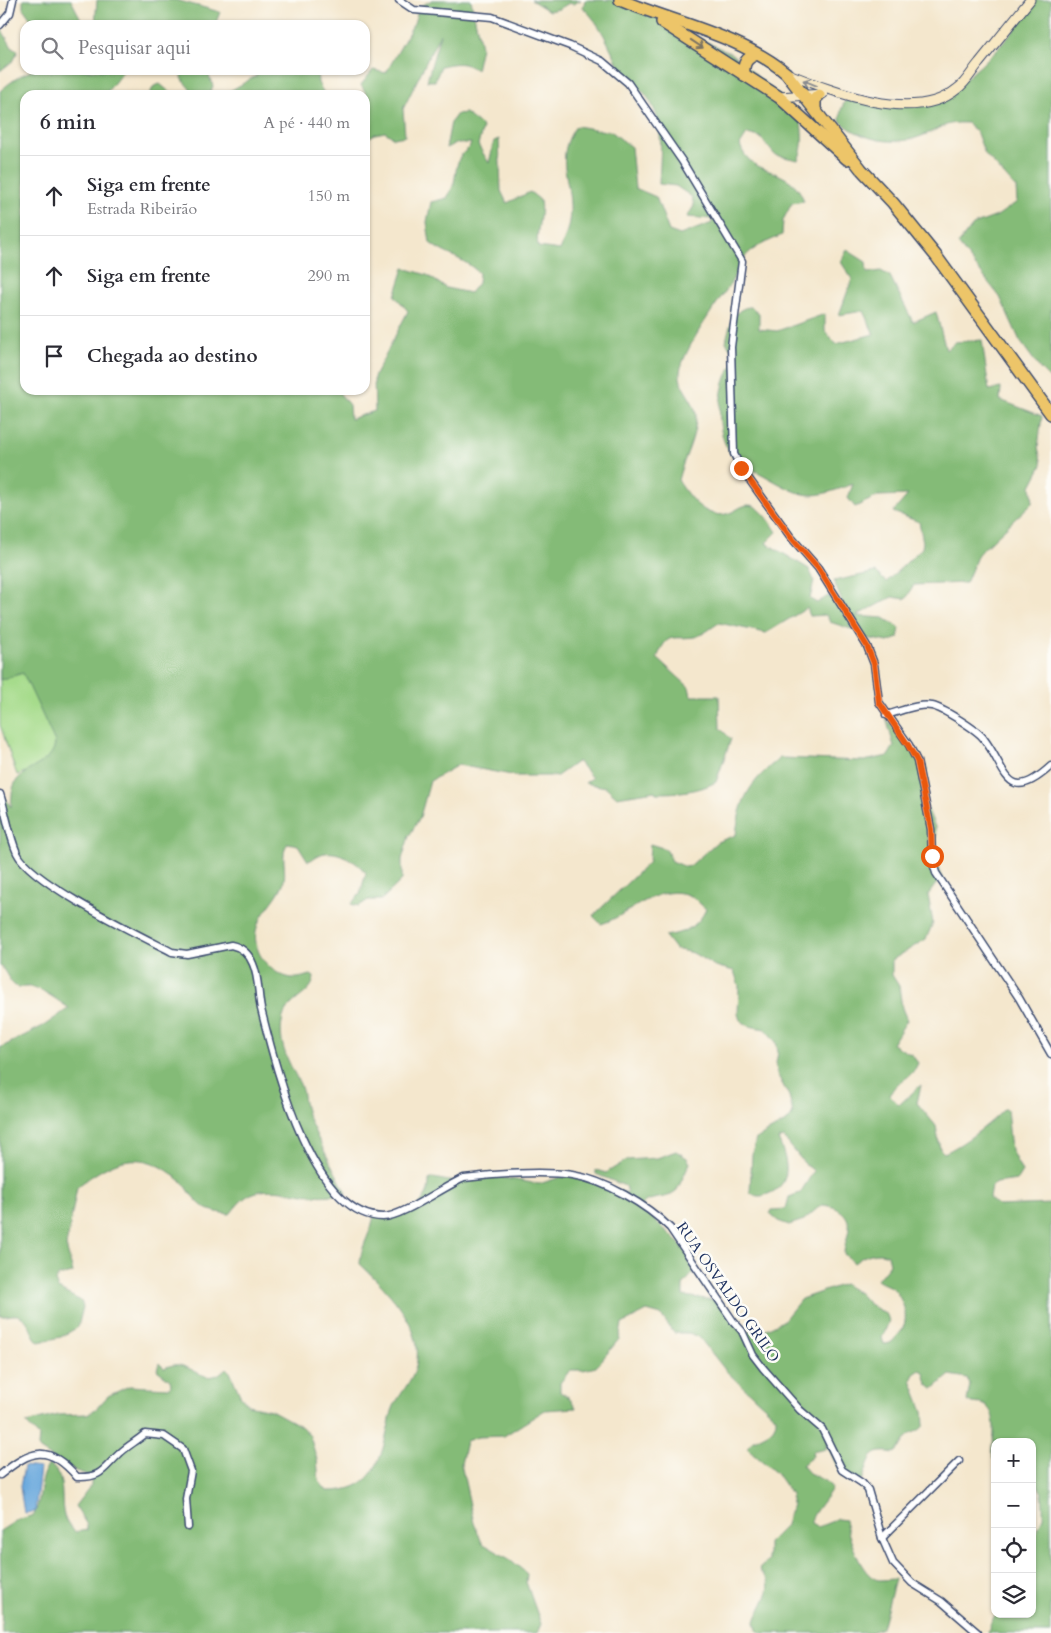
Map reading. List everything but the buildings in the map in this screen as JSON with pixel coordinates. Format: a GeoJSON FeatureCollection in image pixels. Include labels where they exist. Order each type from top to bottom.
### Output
{"type":"FeatureCollection","features":[{"type":"Feature","properties":{"kind":"highway"},"geometry":{"type":"LineString","coordinates":[[620,0],[738,44],[786,73],[861,169]]}},
{"type":"Feature","properties":{"kind":"highway"},"geometry":{"type":"LineString","coordinates":[[641,9],[744,75],[782,96],[861,169],[936,256],[1051,414]]}},
{"type":"Feature","properties":{"kind":"highway"},"geometry":{"type":"LineString","coordinates":[[744,75],[743,65],[749,57],[757,54]]}},
{"type":"Feature","properties":{"kind":"highway"},"geometry":{"type":"LineString","coordinates":[[782,96],[794,84]]}},
{"type":"Feature","properties":{"kind":"highway"},"geometry":{"type":"LineString","coordinates":[[815,109],[815,99],[818,95]]}},
{"type":"Feature","properties":{"kind":"main road"},"geometry":{"type":"LineString","coordinates":[[786,73],[835,93],[917,106],[937,100],[958,89],[1030,0]]}},
{"type":"Feature","properties":{"kind":"main road"},"geometry":{"type":"LineString","coordinates":[[782,96],[835,93]]}},
{"type":"Feature","properties":{"kind":"street"},"geometry":{"type":"LineString","coordinates":[[0,25],[10,13],[13,0]]}},
{"type":"Feature","properties":{"kind":"street"},"geometry":{"type":"LineString","coordinates":[[400,0],[414,10],[492,17],[570,46],[602,61],[628,83],[666,138],[742,261],[731,348],[734,454],[741,468],[790,536],[818,568],[858,630],[873,658],[878,699],[886,715],[917,761],[931,829],[932,860],[936,873],[1019,998],[1051,1054]]}},
{"type":"Feature","properties":{"kind":"street"},"geometry":{"type":"LineString","coordinates":[[886,715],[928,706],[941,710],[982,736],[1006,777],[1015,783],[1023,784],[1036,779],[1051,766]]}},
{"type":"Feature","properties":{"kind":"street","name":"RUA OSVALDO GRILO"},"geometry":{"type":"LineString","coordinates":[[0,794],[17,853],[31,871],[53,888],[172,952],[187,954],[231,945],[238,947],[249,957],[254,965],[261,1005],[285,1096],[325,1181],[342,1199],[364,1212],[381,1217],[394,1216],[464,1178],[572,1175],[595,1181],[645,1206],[658,1216],[670,1228],[733,1322],[742,1331],[753,1355],[800,1410],[822,1429],[842,1470],[862,1483],[868,1490],[889,1557],[905,1577],[941,1601],[978,1633]]}},
{"type":"Feature","properties":{"kind":"street"},"geometry":{"type":"LineString","coordinates":[[0,1475],[21,1458],[35,1453],[51,1456],[67,1466],[77,1477],[89,1477],[103,1472],[120,1453],[145,1434],[164,1436],[183,1448],[191,1471],[186,1499],[188,1527]]}},
{"type":"Feature","properties":{"kind":"street"},"geometry":{"type":"LineString","coordinates":[[882,1538],[959,1460]]}},
{"type":"Feature","properties":{"kind":"green space"},"geometry":{"type":"Polygon","coordinates":[[[23,0],[71,0],[81,20],[31,20],[23,8],[23,0]]]}},
{"type":"Feature","properties":{"kind":"green space"},"geometry":{"type":"Polygon","coordinates":[[[97,0],[176,0],[220,12],[217,20],[95,20],[97,0]]]}},
{"type":"Feature","properties":{"kind":"green space"},"geometry":{"type":"Polygon","coordinates":[[[432,0],[471,0],[481,47],[476,70],[467,65],[459,64],[441,66],[435,81],[427,81],[440,34],[403,109],[405,136],[394,138],[385,132],[370,137],[370,90],[364,90],[361,85],[373,70],[386,73],[414,23],[419,7],[432,0]]]}},
{"type":"Feature","properties":{"kind":"green space"},"geometry":{"type":"Polygon","coordinates":[[[531,0],[581,0],[549,11],[531,0]]]}},
{"type":"Feature","properties":{"kind":"green space"},"geometry":{"type":"Polygon","coordinates":[[[585,0],[621,0],[732,54],[800,114],[802,143],[798,160],[775,155],[760,137],[747,134],[740,145],[745,156],[753,163],[790,181],[798,189],[804,201],[792,203],[783,220],[782,235],[762,244],[743,259],[730,285],[707,318],[682,363],[680,372],[681,383],[695,408],[696,423],[678,480],[694,501],[700,507],[715,514],[723,515],[748,505],[754,506],[761,511],[777,532],[766,543],[809,569],[814,580],[810,599],[817,603],[828,596],[844,607],[834,581],[876,572],[886,582],[922,548],[923,542],[919,522],[893,512],[908,495],[878,496],[855,507],[848,498],[853,484],[817,495],[809,495],[791,490],[740,463],[730,452],[721,432],[720,410],[723,387],[726,377],[737,357],[726,342],[733,319],[740,310],[751,307],[759,313],[759,329],[777,331],[825,314],[825,331],[836,344],[874,334],[863,311],[839,315],[852,279],[841,262],[847,250],[866,262],[867,273],[881,271],[890,276],[913,322],[936,312],[946,350],[955,342],[982,340],[989,390],[1001,388],[1000,400],[1042,416],[1038,447],[1042,465],[1031,486],[1033,502],[978,554],[966,583],[914,585],[906,599],[892,597],[856,616],[884,618],[900,628],[898,638],[888,642],[866,638],[863,633],[830,622],[826,615],[810,616],[807,608],[766,633],[719,623],[697,636],[667,640],[657,658],[689,687],[691,696],[719,696],[720,728],[731,739],[716,782],[702,788],[687,791],[656,793],[655,791],[617,797],[606,787],[585,783],[592,778],[578,761],[557,776],[517,776],[458,765],[430,781],[420,817],[409,836],[402,859],[402,880],[381,900],[368,900],[359,906],[351,904],[360,894],[366,873],[362,868],[345,856],[331,853],[319,855],[308,861],[298,845],[288,843],[284,852],[285,874],[283,884],[258,925],[256,931],[257,947],[260,955],[270,968],[284,976],[299,978],[311,975],[314,977],[309,989],[284,1014],[281,1031],[283,1047],[301,1087],[307,1114],[346,1193],[321,1196],[265,1190],[255,1192],[246,1197],[230,1214],[212,1211],[203,1206],[183,1183],[168,1171],[154,1164],[141,1160],[116,1163],[77,1187],[66,1246],[73,1273],[58,1276],[55,1281],[58,1289],[81,1301],[83,1307],[78,1327],[61,1337],[39,1342],[24,1318],[15,1315],[0,1316],[0,1048],[45,1025],[69,1008],[38,989],[16,986],[0,966],[0,789],[11,807],[13,790],[17,780],[50,755],[54,749],[55,742],[23,673],[0,680],[0,91],[22,75],[120,75],[109,90],[20,90],[20,395],[341,395],[349,405],[350,419],[375,411],[374,377],[408,311],[395,296],[404,268],[427,275],[446,288],[470,293],[478,283],[479,273],[473,268],[430,243],[427,222],[431,202],[447,198],[453,187],[460,157],[471,143],[454,144],[446,148],[451,122],[457,114],[465,113],[483,127],[478,145],[489,163],[494,141],[499,139],[501,191],[507,203],[530,192],[540,200],[541,212],[537,235],[538,247],[560,250],[566,234],[570,217],[570,205],[565,156],[566,147],[576,126],[612,132],[631,147],[635,188],[656,197],[669,231],[680,235],[712,223],[712,219],[687,217],[694,206],[692,197],[676,186],[659,184],[660,137],[659,126],[652,104],[645,94],[621,71],[599,27],[583,8],[585,0]]]}},
{"type":"Feature","properties":{"kind":"green space"},"geometry":{"type":"Polygon","coordinates":[[[1035,0],[1051,0],[1051,380],[1041,370],[1020,341],[1000,297],[958,244],[973,225],[997,216],[1017,202],[1016,188],[985,154],[976,131],[967,123],[953,123],[913,139],[891,141],[880,140],[858,133],[840,121],[841,110],[845,101],[918,102],[941,95],[956,86],[1003,43],[1017,27],[1035,0]]]}},
{"type":"Feature","properties":{"kind":"green space"},"geometry":{"type":"Polygon","coordinates":[[[0,21],[2,30],[13,49],[18,50],[14,60],[0,71],[0,21]]]}},
{"type":"Feature","properties":{"kind":"green space"},"geometry":{"type":"Polygon","coordinates":[[[181,75],[209,75],[213,86],[211,90],[192,90],[181,75]]]}},
{"type":"Feature","properties":{"kind":"green space"},"geometry":{"type":"Polygon","coordinates":[[[317,75],[318,83],[322,90],[232,90],[256,76],[317,75]]]}},
{"type":"Feature","properties":{"kind":"green space"},"geometry":{"type":"Polygon","coordinates":[[[160,84],[167,90],[152,90],[154,86],[160,84]]]}},
{"type":"Feature","properties":{"kind":"green space"},"geometry":{"type":"Polygon","coordinates":[[[31,660],[65,758],[17,775],[0,725],[0,670],[31,660]]]}},
{"type":"Feature","properties":{"kind":"green space"},"geometry":{"type":"Polygon","coordinates":[[[886,718],[927,768],[923,798],[935,827],[940,874],[943,879],[936,884],[928,895],[933,923],[926,939],[892,960],[892,975],[899,986],[902,1008],[907,1020],[892,1044],[912,1055],[918,1063],[911,1074],[896,1086],[890,1095],[900,1104],[921,1085],[917,1103],[936,1126],[940,1149],[944,1153],[967,1140],[1004,1109],[1007,1109],[1011,1150],[1022,1172],[1017,1180],[996,1183],[991,1186],[989,1198],[998,1206],[1051,1204],[1051,1633],[988,1633],[994,1618],[1036,1618],[1036,1534],[1043,1517],[1043,1506],[1042,1493],[1036,1482],[1036,1438],[994,1438],[994,1423],[990,1411],[982,1404],[967,1401],[970,1385],[967,1378],[950,1375],[933,1389],[927,1384],[924,1372],[920,1370],[914,1374],[911,1380],[923,1411],[924,1425],[907,1437],[894,1453],[880,1452],[875,1454],[867,1466],[863,1479],[854,1482],[842,1477],[826,1443],[826,1449],[812,1452],[813,1456],[802,1465],[809,1473],[827,1482],[832,1488],[813,1515],[811,1523],[818,1527],[838,1519],[845,1520],[856,1555],[867,1572],[879,1580],[895,1579],[882,1628],[869,1633],[761,1633],[757,1630],[756,1617],[767,1595],[769,1584],[759,1569],[768,1561],[768,1543],[786,1525],[792,1504],[791,1494],[777,1474],[747,1448],[751,1443],[773,1428],[776,1417],[726,1371],[699,1337],[689,1333],[674,1333],[661,1315],[647,1311],[622,1324],[619,1339],[596,1367],[570,1370],[560,1383],[560,1392],[570,1398],[576,1408],[545,1410],[504,1436],[478,1437],[466,1441],[461,1464],[474,1523],[482,1543],[511,1560],[527,1574],[526,1582],[541,1624],[537,1633],[2,1633],[0,1531],[17,1520],[34,1515],[49,1464],[56,1471],[60,1479],[64,1517],[68,1525],[76,1532],[87,1530],[87,1525],[75,1506],[91,1485],[91,1479],[85,1474],[70,1469],[40,1450],[38,1447],[39,1437],[26,1423],[58,1415],[87,1414],[96,1409],[108,1396],[129,1386],[169,1388],[171,1385],[170,1380],[157,1370],[159,1363],[164,1368],[179,1365],[208,1376],[214,1376],[226,1368],[230,1372],[240,1395],[248,1405],[271,1410],[302,1427],[310,1436],[317,1460],[319,1481],[327,1491],[354,1487],[371,1474],[381,1454],[393,1408],[414,1372],[417,1347],[415,1335],[403,1312],[360,1264],[361,1257],[374,1213],[387,1216],[405,1214],[416,1207],[423,1199],[428,1189],[429,1180],[433,1178],[449,1181],[498,1177],[539,1184],[567,1175],[627,1193],[625,1186],[596,1174],[596,1170],[606,1173],[627,1160],[657,1158],[676,1151],[687,1158],[690,1163],[676,1192],[642,1204],[655,1221],[680,1244],[691,1261],[694,1272],[683,1285],[683,1296],[715,1300],[722,1304],[742,1333],[764,1330],[783,1321],[801,1299],[844,1284],[887,1315],[889,1321],[882,1338],[884,1344],[893,1341],[904,1326],[905,1315],[903,1304],[895,1291],[877,1280],[890,1264],[888,1255],[870,1254],[854,1263],[844,1254],[848,1237],[848,1221],[842,1212],[833,1207],[821,1205],[804,1220],[789,1225],[778,1221],[770,1214],[772,1210],[786,1209],[789,1197],[800,1193],[814,1171],[805,1164],[784,1138],[778,1139],[786,1163],[785,1177],[782,1184],[776,1190],[763,1196],[756,1196],[750,1192],[752,1154],[756,1139],[789,1120],[793,1113],[789,1096],[777,1074],[778,1052],[776,1042],[765,1029],[749,1026],[740,1020],[738,1014],[739,986],[734,971],[715,966],[693,953],[675,949],[665,936],[678,933],[695,925],[706,909],[691,896],[667,893],[644,901],[612,920],[601,924],[593,916],[649,862],[650,844],[666,849],[672,861],[686,867],[690,866],[717,842],[736,835],[740,811],[748,792],[761,775],[780,758],[864,761],[888,756],[894,746],[886,718]]]}},
{"type":"Feature","properties":{"kind":"water"},"geometry":{"type":"Polygon","coordinates":[[[24,1466],[40,1468],[35,1512],[24,1513],[20,1487],[24,1466]]]}},
{"type":"Feature","properties":{"kind":"route"},"geometry":{"type":"LineString","coordinates":[[741,468],[790,536],[818,568],[858,630],[873,658],[879,702],[917,761],[924,803],[931,829],[932,856]]}}]}
